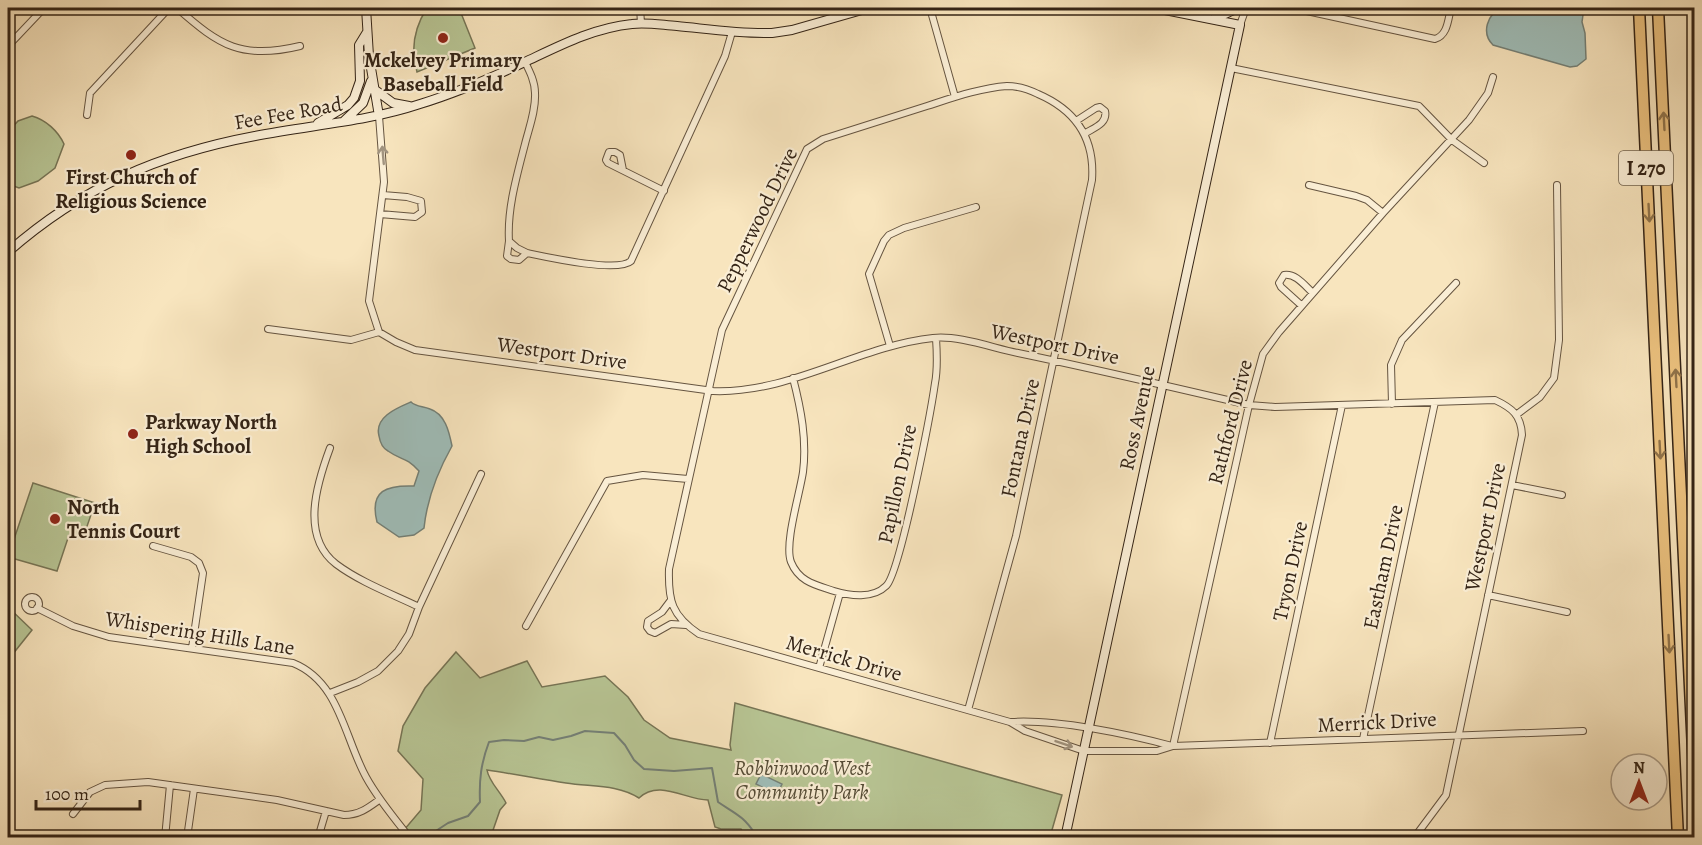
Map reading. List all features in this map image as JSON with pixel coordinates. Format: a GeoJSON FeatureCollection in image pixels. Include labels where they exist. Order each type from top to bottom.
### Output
{"type":"FeatureCollection","features":[{"type":"Feature","properties":{"kind":"highway","name":"I 270"},"geometry":{"type":"LineString","coordinates":[[1639,8],[1678,837]]}},
{"type":"Feature","properties":{"kind":"highway","name":"I 270"},"geometry":{"type":"LineString","coordinates":[[1658,8],[1695,772]]}},
{"type":"Feature","properties":{"kind":"street"},"geometry":{"type":"LineString","coordinates":[[8,44],[44,8]]}},
{"type":"Feature","properties":{"kind":"street"},"geometry":{"type":"LineString","coordinates":[[87,115],[90,93],[169,8]]}},
{"type":"Feature","properties":{"kind":"street"},"geometry":{"type":"LineString","coordinates":[[177,8],[206,33],[224,44],[244,50],[279,51],[300,46]]}},
{"type":"Feature","properties":{"kind":"street"},"geometry":{"type":"LineString","coordinates":[[268,329],[351,340],[379,332],[369,301],[382,195],[383,159],[366,8]]}},
{"type":"Feature","properties":{"kind":"street"},"geometry":{"type":"LineString","coordinates":[[640,8],[641,23]]}},
{"type":"Feature","properties":{"kind":"street","name":"Fee Fee Road"},"geometry":{"type":"LineString","coordinates":[[8,252],[79,198],[118,177],[194,150],[254,136],[379,116],[495,76],[578,38],[619,26],[641,23],[732,32],[782,32],[869,8]]}},
{"type":"Feature","properties":{"kind":"street"},"geometry":{"type":"LineString","coordinates":[[930,8],[955,97]]}},
{"type":"Feature","properties":{"kind":"street"},"geometry":{"type":"LineString","coordinates":[[1155,8],[1240,25]]}},
{"type":"Feature","properties":{"kind":"street"},"geometry":{"type":"LineString","coordinates":[[1214,20],[1238,8]]}},
{"type":"Feature","properties":{"kind":"street","name":"Ross Avenue"},"geometry":{"type":"LineString","coordinates":[[1065,837],[1240,25],[1246,8]]}},
{"type":"Feature","properties":{"kind":"street"},"geometry":{"type":"LineString","coordinates":[[1293,8],[1435,39],[1442,37],[1451,8]]}},
{"type":"Feature","properties":{"kind":"street"},"geometry":{"type":"LineString","coordinates":[[311,126],[348,105],[354,98],[360,81],[359,45],[367,32]]}},
{"type":"Feature","properties":{"kind":"street"},"geometry":{"type":"LineString","coordinates":[[509,241],[527,253],[602,265],[626,265],[631,261],[725,56],[732,32]]}},
{"type":"Feature","properties":{"kind":"street"},"geometry":{"type":"LineString","coordinates":[[525,62],[533,77],[536,94],[532,119],[518,169],[508,229],[507,256],[511,260],[519,260],[527,253]]}},
{"type":"Feature","properties":{"kind":"street"},"geometry":{"type":"LineString","coordinates":[[1231,68],[1419,106],[1452,140],[1484,163]]}},
{"type":"Feature","properties":{"kind":"street"},"geometry":{"type":"LineString","coordinates":[[343,121],[363,103],[372,77]]}},
{"type":"Feature","properties":{"kind":"street","name":"Rathford Drive"},"geometry":{"type":"LineString","coordinates":[[1173,746],[1249,405],[1263,354],[1301,305],[1482,104],[1493,77]]}},
{"type":"Feature","properties":{"kind":"street","name":"Pepperwood Drive"},"geometry":{"type":"LineString","coordinates":[[676,614],[668,593],[669,570],[722,330],[807,149],[823,139],[955,97],[1007,86],[1029,90],[1050,99],[1064,108],[1084,134]]}},
{"type":"Feature","properties":{"kind":"street"},"geometry":{"type":"LineString","coordinates":[[374,89],[393,103],[412,106]]}},
{"type":"Feature","properties":{"kind":"street"},"geometry":{"type":"LineString","coordinates":[[1076,121],[1096,108],[1100,107],[1105,111],[1104,122],[1084,134]]}},
{"type":"Feature","properties":{"kind":"street","name":"Fontana Drive"},"geometry":{"type":"LineString","coordinates":[[968,710],[1012,550],[1092,180],[1092,158],[1084,134]]}},
{"type":"Feature","properties":{"kind":"street"},"geometry":{"type":"LineString","coordinates":[[623,170],[664,191]]}},
{"type":"Feature","properties":{"kind":"street"},"geometry":{"type":"LineString","coordinates":[[1309,185],[1356,195],[1367,200],[1383,213]]}},
{"type":"Feature","properties":{"kind":"street"},"geometry":{"type":"LineString","coordinates":[[1516,415],[1540,397],[1554,378],[1559,340],[1557,185]]}},
{"type":"Feature","properties":{"kind":"street"},"geometry":{"type":"LineString","coordinates":[[380,214],[415,217],[422,212],[422,201],[408,197],[382,195]]}},
{"type":"Feature","properties":{"kind":"street"},"geometry":{"type":"LineString","coordinates":[[890,346],[869,274],[884,241],[889,235],[904,228],[976,207]]}},
{"type":"Feature","properties":{"kind":"street"},"geometry":{"type":"LineString","coordinates":[[1301,305],[1281,287],[1279,282],[1284,275],[1290,274],[1313,293]]}},
{"type":"Feature","properties":{"kind":"street"},"geometry":{"type":"LineString","coordinates":[[1392,404],[1391,365],[1402,340],[1456,283]]}},
{"type":"Feature","properties":{"kind":"street","name":"Westport Drive"},"geometry":{"type":"LineString","coordinates":[[379,332],[415,350],[733,392],[793,378],[890,346],[936,338],[1053,360],[1249,405],[1275,407],[1495,400],[1507,406],[1516,415],[1521,425],[1522,435],[1446,795],[1417,837]]}},
{"type":"Feature","properties":{"kind":"street","name":"Papillon Drive"},"geometry":{"type":"LineString","coordinates":[[793,378],[804,436],[803,471],[789,545],[791,561],[799,575],[809,584],[840,593],[864,596],[886,586],[894,572],[910,507],[935,382],[938,361],[936,338]]}},
{"type":"Feature","properties":{"kind":"street","name":"Eastham Drive"},"geometry":{"type":"LineString","coordinates":[[1363,739],[1435,402]]}},
{"type":"Feature","properties":{"kind":"street","name":"Tryon Drive"},"geometry":{"type":"LineString","coordinates":[[1270,744],[1342,405]]}},
{"type":"Feature","properties":{"kind":"street"},"geometry":{"type":"LineString","coordinates":[[330,447],[314,503],[315,526],[323,547],[334,563],[419,607]]}},
{"type":"Feature","properties":{"kind":"street"},"geometry":{"type":"LineString","coordinates":[[330,693],[358,682],[380,669],[398,651],[409,634],[419,607],[481,474]]}},
{"type":"Feature","properties":{"kind":"street"},"geometry":{"type":"LineString","coordinates":[[526,626],[608,481],[643,475],[688,479]]}},
{"type":"Feature","properties":{"kind":"street"},"geometry":{"type":"LineString","coordinates":[[1512,484],[1562,495]]}},
{"type":"Feature","properties":{"kind":"street"},"geometry":{"type":"LineString","coordinates":[[153,546],[191,557],[200,563],[203,581],[192,648]]}},
{"type":"Feature","properties":{"kind":"street"},"geometry":{"type":"LineString","coordinates":[[819,668],[840,593]]}},
{"type":"Feature","properties":{"kind":"street"},"geometry":{"type":"LineString","coordinates":[[1488,595],[1567,612]]}},
{"type":"Feature","properties":{"kind":"street"},"geometry":{"type":"LineString","coordinates":[[671,600],[662,612],[648,621],[647,627],[655,633],[671,624],[686,625]]}},
{"type":"Feature","properties":{"kind":"street","name":"Whispering Hills Lane"},"geometry":{"type":"LineString","coordinates":[[37,608],[73,626],[100,634],[293,663],[308,669],[330,693],[365,776],[379,800],[410,837]]}},
{"type":"Feature","properties":{"kind":"street","name":"Merrick Drive"},"geometry":{"type":"LineString","coordinates":[[676,614],[699,634],[1010,722],[1025,731],[1084,751],[1157,751],[1173,746]]}},
{"type":"Feature","properties":{"kind":"street","name":"Merrick Drive"},"geometry":{"type":"LineString","coordinates":[[1010,722],[1026,721],[1088,729],[1173,746],[1583,731]]}},
{"type":"Feature","properties":{"kind":"street"},"geometry":{"type":"LineString","coordinates":[[73,814],[90,792],[105,784],[148,782],[277,800],[326,812],[354,815],[379,800]]}},
{"type":"Feature","properties":{"kind":"street"},"geometry":{"type":"LineString","coordinates":[[165,837],[171,786]]}},
{"type":"Feature","properties":{"kind":"street"},"geometry":{"type":"LineString","coordinates":[[187,837],[194,789]]}},
{"type":"Feature","properties":{"kind":"street"},"geometry":{"type":"LineString","coordinates":[[318,837],[326,812]]}},
{"type":"Feature","properties":{"kind":"green space","name":"Mckelvey Primary Baseball Field"},"geometry":{"type":"Polygon","coordinates":[[[427,8],[459,8],[475,48],[417,72],[414,38],[427,8]]]}},
{"type":"Feature","properties":{"kind":"green space"},"geometry":{"type":"Polygon","coordinates":[[[32,116],[51,127],[64,144],[55,168],[38,181],[19,188],[8,184],[8,132],[18,121],[32,116]]]}},
{"type":"Feature","properties":{"kind":"green space","name":"North Tennis Court"},"geometry":{"type":"Polygon","coordinates":[[[33,483],[95,503],[83,538],[69,535],[57,571],[8,557],[33,483]]]}},
{"type":"Feature","properties":{"kind":"green space"},"geometry":{"type":"Polygon","coordinates":[[[8,607],[32,630],[8,660],[8,607]]]}},
{"type":"Feature","properties":{"kind":"green space","name":"Robbinwood West Community Park"},"geometry":{"type":"Polygon","coordinates":[[[456,652],[480,678],[527,661],[542,687],[605,676],[628,697],[644,720],[670,738],[731,750],[735,703],[1062,795],[1050,837],[742,838],[745,836],[741,829],[715,827],[708,800],[664,790],[655,790],[639,798],[613,788],[487,770],[490,779],[506,803],[500,810],[491,836],[390,838],[404,830],[421,810],[423,779],[398,751],[403,726],[425,688],[456,652]]]}},
{"type":"Feature","properties":{"kind":"water"},"geometry":{"type":"Polygon","coordinates":[[[1502,8],[1584,8],[1582,22],[1585,33],[1586,59],[1577,66],[1570,67],[1493,45],[1487,35],[1487,24],[1489,19],[1502,8]]]}},
{"type":"Feature","properties":{"kind":"water"},"geometry":{"type":"Polygon","coordinates":[[[411,402],[435,411],[443,419],[452,446],[434,485],[424,528],[414,535],[399,537],[377,522],[375,511],[378,496],[388,489],[414,486],[419,471],[384,448],[378,429],[383,418],[411,402]]]}},
{"type":"Feature","properties":{"kind":"water"},"geometry":{"type":"Polygon","coordinates":[[[761,774],[782,784],[775,799],[766,795],[768,790],[756,784],[761,774]]]}},
{"type":"Feature","properties":{"kind":"waterway"},"geometry":{"type":"LineString","coordinates":[[425,838],[448,823],[468,816],[480,802],[481,772],[489,742],[524,741],[539,737],[553,740],[585,731],[614,733],[634,760],[644,769],[674,771],[712,768],[718,802],[747,823],[755,834],[754,838]]}},
{"type":"Feature","properties":{"kind":"place","name":"Mckelvey Primary Baseball Field"},"geometry":{"type":"Point","coordinates":[443,38]}},
{"type":"Feature","properties":{"kind":"place","name":"First Church of Religious Science"},"geometry":{"type":"Point","coordinates":[131,155]}},
{"type":"Feature","properties":{"kind":"place","name":"Parkway North High School"},"geometry":{"type":"Point","coordinates":[133,434]}},
{"type":"Feature","properties":{"kind":"place","name":"North Tennis Court"},"geometry":{"type":"Point","coordinates":[55,519]}}]}
